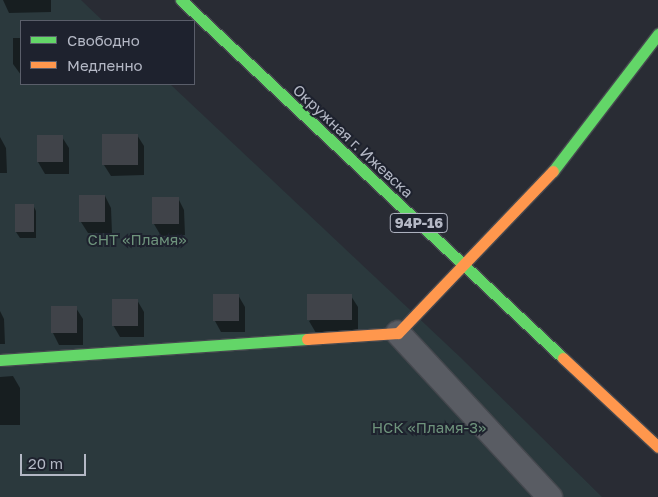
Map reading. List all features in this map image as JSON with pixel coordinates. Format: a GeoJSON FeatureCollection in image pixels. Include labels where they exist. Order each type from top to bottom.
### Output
{"type":"FeatureCollection","features":[{"type":"Feature","properties":{"kind":"street","name":"Окружная г. Ижевска"},"geometry":{"type":"LineString","coordinates":[[180,0],[658,447]]}},
{"type":"Feature","properties":{"kind":"street"},"geometry":{"type":"LineString","coordinates":[[0,360],[398,333],[465,266],[555,169],[658,34]]}},
{"type":"Feature","properties":{"kind":"street"},"geometry":{"type":"LineString","coordinates":[[398,333],[550,497]]}},
{"type":"Feature","properties":{"kind":"green space"},"geometry":{"type":"Polygon","coordinates":[[[0,0],[81,0],[102,20],[20,20],[20,85],[171,85],[460,357],[602,497],[0,497],[0,0]]]}},
{"type":"Feature","properties":{"kind":"building"},"geometry":{"type":"Polygon","coordinates":[[[102,134],[138,134],[138,165],[102,165],[102,134]]]}},
{"type":"Feature","properties":{"kind":"building"},"geometry":{"type":"Polygon","coordinates":[[[37,135],[63,135],[63,162],[37,162],[37,135]]]}},
{"type":"Feature","properties":{"kind":"building"},"geometry":{"type":"Polygon","coordinates":[[[79,195],[105,195],[105,222],[79,222],[79,195]]]}},
{"type":"Feature","properties":{"kind":"building"},"geometry":{"type":"Polygon","coordinates":[[[152,197],[179,197],[179,224],[152,224],[152,197]]]}},
{"type":"Feature","properties":{"kind":"building"},"geometry":{"type":"Polygon","coordinates":[[[15,204],[34,204],[34,232],[15,232],[15,204]]]}},
{"type":"Feature","properties":{"kind":"building"},"geometry":{"type":"Polygon","coordinates":[[[213,294],[239,294],[239,321],[213,321],[213,294]]]}},
{"type":"Feature","properties":{"kind":"building"},"geometry":{"type":"Polygon","coordinates":[[[307,294],[352,294],[352,320],[307,320],[307,294]]]}},
{"type":"Feature","properties":{"kind":"building"},"geometry":{"type":"Polygon","coordinates":[[[112,299],[138,299],[138,326],[112,326],[112,299]]]}},
{"type":"Feature","properties":{"kind":"building"},"geometry":{"type":"Polygon","coordinates":[[[51,306],[77,306],[77,333],[51,333],[51,306]]]}},
{"type":"Feature","properties":{"kind":"traffic: fast"},"geometry":{"type":"LineString","coordinates":[[181,0],[563,358]]}},
{"type":"Feature","properties":{"kind":"traffic: fast"},"geometry":{"type":"LineString","coordinates":[[553,171],[658,34]]}},
{"type":"Feature","properties":{"kind":"traffic: fast"},"geometry":{"type":"LineString","coordinates":[[0,360],[307,339]]}},
{"type":"Feature","properties":{"kind":"traffic: slow"},"geometry":{"type":"LineString","coordinates":[[307,339],[398,333],[553,171]]}},
{"type":"Feature","properties":{"kind":"traffic: slow"},"geometry":{"type":"LineString","coordinates":[[563,358],[658,447]]}},
{"type":"Feature","properties":{"kind":"park label","name":"СНТ «Пламя»"},"geometry":{"type":"Point","coordinates":[137,240]}},
{"type":"Feature","properties":{"kind":"park label","name":"НСК «Пламя-3»"},"geometry":{"type":"Point","coordinates":[429,428]}}]}
